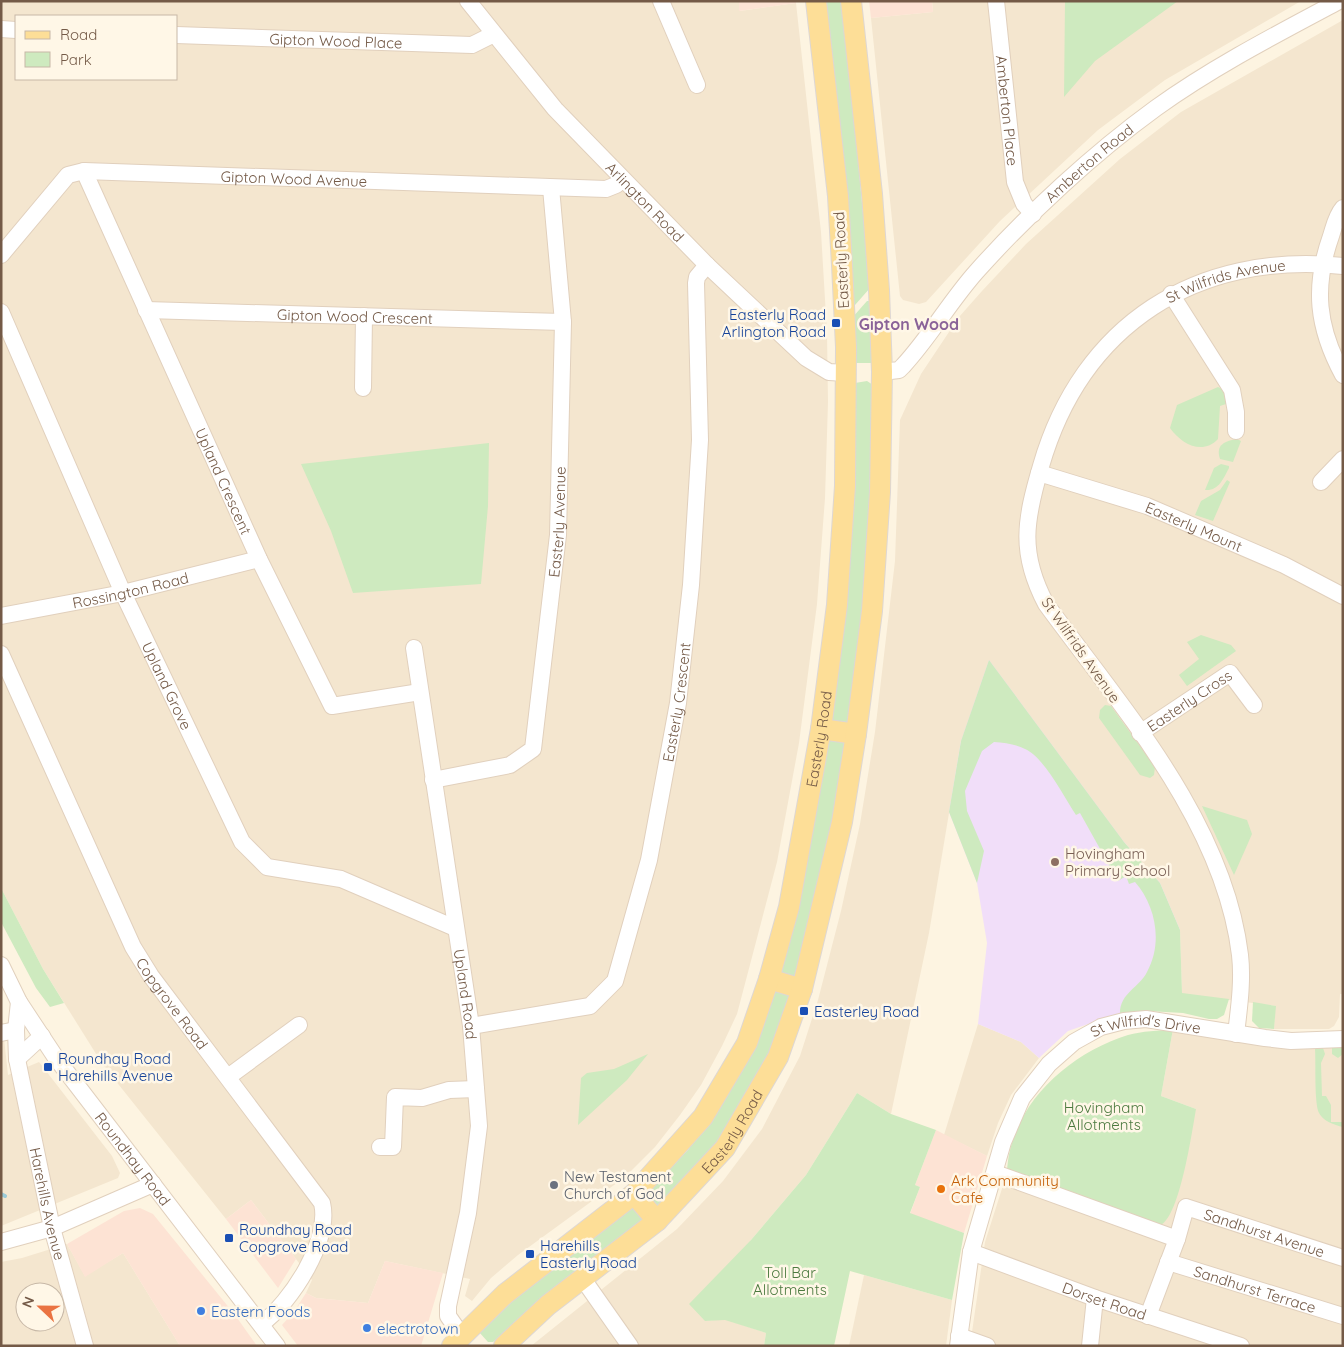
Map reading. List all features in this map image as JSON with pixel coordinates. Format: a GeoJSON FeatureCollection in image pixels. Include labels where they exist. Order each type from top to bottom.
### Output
{"type":"FeatureCollection","features":[{"type":"Feature","properties":{"kind":"main road","name":"Easterly Road"},"geometry":{"type":"LineString","coordinates":[[463,1342],[505,1294],[634,1194],[703,1117],[747,1043],[769,979],[791,898],[821,729],[837,605],[845,486],[843,284],[838,196],[816,1]]}},
{"type":"Feature","properties":{"kind":"main road","name":"Easterly Road"},"geometry":{"type":"LineString","coordinates":[[504,1346],[548,1305],[657,1221],[725,1148],[778,1057],[802,989],[842,822],[856,734],[872,611],[880,483],[882,372],[872,194],[851,1]]}},
{"type":"Feature","properties":{"kind":"main road"},"geometry":{"type":"LineString","coordinates":[[821,729],[856,734]]}},
{"type":"Feature","properties":{"kind":"main road"},"geometry":{"type":"LineString","coordinates":[[769,979],[802,989]]}},
{"type":"Feature","properties":{"kind":"main road"},"geometry":{"type":"LineString","coordinates":[[634,1194],[657,1221]]}},
{"type":"Feature","properties":{"kind":"street","name":"Arlington Road"},"geometry":{"type":"LineString","coordinates":[[468,1],[555,109],[707,265],[806,358],[829,372],[845,373]]}},
{"type":"Feature","properties":{"kind":"street"},"geometry":{"type":"LineString","coordinates":[[661,1],[697,85]]}},
{"type":"Feature","properties":{"kind":"street","name":"Amberton Place"},"geometry":{"type":"LineString","coordinates":[[996,1],[1015,182],[1024,204],[1033,214]]}},
{"type":"Feature","properties":{"kind":"street","name":"Amberton Road"},"geometry":{"type":"LineString","coordinates":[[882,372],[899,370],[977,270],[1033,214],[1109,145],[1156,108],[1206,76],[1339,1]]}},
{"type":"Feature","properties":{"kind":"street"},"geometry":{"type":"LineString","coordinates":[[1,30],[15,30]]}},
{"type":"Feature","properties":{"kind":"street","name":"Gipton Wood Place"},"geometry":{"type":"LineString","coordinates":[[178,35],[472,45],[494,34]]}},
{"type":"Feature","properties":{"kind":"street","name":"Gipton Wood Avenue"},"geometry":{"type":"LineString","coordinates":[[1,254],[68,175],[84,171],[551,188],[606,188],[616,185],[622,179]]}},
{"type":"Feature","properties":{"kind":"street","name":"Upland Crescent"},"geometry":{"type":"LineString","coordinates":[[84,171],[259,559],[332,706],[420,692]]}},
{"type":"Feature","properties":{"kind":"street","name":"Easterly Avenue"},"geometry":{"type":"LineString","coordinates":[[433,780],[510,765],[533,749],[558,535],[563,322],[551,188]]}},
{"type":"Feature","properties":{"kind":"street"},"geometry":{"type":"LineString","coordinates":[[1343,208],[1321,264],[1320,307],[1329,349],[1343,375]]}},
{"type":"Feature","properties":{"kind":"street","name":"St Wilfrids Avenue"},"geometry":{"type":"LineString","coordinates":[[1236,1034],[1241,990],[1240,956],[1233,914],[1219,870],[1197,824],[1140,733],[1046,604],[1033,580],[1026,534],[1038,473],[1049,436],[1066,401],[1091,364],[1117,335],[1145,311],[1171,294],[1212,278],[1249,269],[1321,264],[1343,266]]}},
{"type":"Feature","properties":{"kind":"street","name":"Easterly Crescent"},"geometry":{"type":"LineString","coordinates":[[471,1026],[590,1006],[615,981],[649,860],[678,703],[691,585],[700,440],[696,284],[697,277],[707,265]]}},
{"type":"Feature","properties":{"kind":"street"},"geometry":{"type":"LineString","coordinates":[[1171,294],[1232,390],[1236,412],[1236,431]]}},
{"type":"Feature","properties":{"kind":"street","name":"Gipton Wood Crescent"},"geometry":{"type":"LineString","coordinates":[[146,310],[563,322]]}},
{"type":"Feature","properties":{"kind":"street","name":"Upland Grove"},"geometry":{"type":"LineString","coordinates":[[1,312],[122,593],[242,842],[267,867],[341,879],[455,928]]}},
{"type":"Feature","properties":{"kind":"street"},"geometry":{"type":"LineString","coordinates":[[363,388],[364,316]]}},
{"type":"Feature","properties":{"kind":"street"},"geometry":{"type":"LineString","coordinates":[[1321,482],[1343,459]]}},
{"type":"Feature","properties":{"kind":"street","name":"Easterly Mount"},"geometry":{"type":"LineString","coordinates":[[1038,473],[1147,506],[1284,564],[1343,596]]}},
{"type":"Feature","properties":{"kind":"street","name":"Rossington Road"},"geometry":{"type":"LineString","coordinates":[[1,616],[122,593],[259,559]]}},
{"type":"Feature","properties":{"kind":"street","name":"Upland Road"},"geometry":{"type":"LineString","coordinates":[[414,648],[471,1026],[479,1126],[468,1213],[448,1306],[448,1316],[463,1342]]}},
{"type":"Feature","properties":{"kind":"street","name":"Copgrove Road"},"geometry":{"type":"LineString","coordinates":[[1,654],[114,909],[133,947],[151,976],[317,1193],[325,1215],[320,1237],[297,1283],[275,1314],[261,1324]]}},
{"type":"Feature","properties":{"kind":"street","name":"Easterly Cross"},"geometry":{"type":"LineString","coordinates":[[1140,733],[1230,673],[1254,705]]}},
{"type":"Feature","properties":{"kind":"street","name":"Roundhay Road"},"geometry":{"type":"LineString","coordinates":[[1,965],[19,1002],[42,1036],[277,1346]]}},
{"type":"Feature","properties":{"kind":"street","name":"Harehills Avenue"},"geometry":{"type":"LineString","coordinates":[[19,1002],[9,1031],[17,1060],[52,1228],[85,1346]]}},
{"type":"Feature","properties":{"kind":"street","name":"St Wilfrid's Drive"},"geometry":{"type":"LineString","coordinates":[[958,1341],[971,1252],[1003,1142],[1022,1098],[1037,1078],[1074,1042],[1101,1027],[1124,1021],[1146,1019],[1176,1022],[1236,1034],[1291,1041],[1343,1039]]}},
{"type":"Feature","properties":{"kind":"street"},"geometry":{"type":"LineString","coordinates":[[228,1077],[299,1025]]}},
{"type":"Feature","properties":{"kind":"street"},"geometry":{"type":"LineString","coordinates":[[17,1060],[42,1036]]}},
{"type":"Feature","properties":{"kind":"street"},"geometry":{"type":"LineString","coordinates":[[380,1148],[393,1147],[395,1097],[422,1098],[449,1090],[476,1089]]}},
{"type":"Feature","properties":{"kind":"street"},"geometry":{"type":"LineString","coordinates":[[994,1173],[1177,1239],[1148,1316]]}},
{"type":"Feature","properties":{"kind":"street"},"geometry":{"type":"LineString","coordinates":[[1,1242],[52,1228],[153,1184]]}},
{"type":"Feature","properties":{"kind":"street","name":"Sandhurst Avenue"},"geometry":{"type":"LineString","coordinates":[[1177,1239],[1186,1207],[1343,1258]]}},
{"type":"Feature","properties":{"kind":"street","name":"Dorset Road"},"geometry":{"type":"LineString","coordinates":[[971,1252],[1148,1316],[1193,1338],[1241,1346]]}},
{"type":"Feature","properties":{"kind":"street","name":"Sandhurst Terrace"},"geometry":{"type":"LineString","coordinates":[[1168,1262],[1343,1316]]}},
{"type":"Feature","properties":{"kind":"street"},"geometry":{"type":"LineString","coordinates":[[583,1279],[630,1346]]}},
{"type":"Feature","properties":{"kind":"street"},"geometry":{"type":"LineString","coordinates":[[1090,1346],[1095,1298]]}},
{"type":"Feature","properties":{"kind":"street"},"geometry":{"type":"LineString","coordinates":[[958,1341],[987,1346]]}},
{"type":"Feature","properties":{"kind":"shaded area"},"geometry":{"type":"Polygon","coordinates":[[[1,1],[739,1],[740,11],[796,3],[821,232],[827,333],[828,402],[825,498],[817,604],[799,743],[777,862],[737,1014],[701,1085],[680,1115],[655,1147],[625,1177],[518,1255],[491,1278],[472,1301],[465,1296],[470,1279],[385,1261],[368,1303],[316,1298],[306,1293],[312,1280],[251,1200],[226,1219],[103,1065],[43,969],[1,888],[1,1]]]}},
{"type":"Feature","properties":{"kind":"shaded area"},"geometry":{"type":"Polygon","coordinates":[[[739,1],[796,1],[796,3],[739,11],[739,1]]]}},
{"type":"Feature","properties":{"kind":"shaded area"},"geometry":{"type":"Polygon","coordinates":[[[869,1],[932,1],[933,12],[871,18],[869,1]]]}},
{"type":"Feature","properties":{"kind":"shaded area"},"geometry":{"type":"Polygon","coordinates":[[[932,1],[1301,1],[1165,80],[1098,130],[1000,221],[926,302],[919,304],[903,300],[900,296],[871,18],[933,12],[932,1]]]}},
{"type":"Feature","properties":{"kind":"shaded area"},"geometry":{"type":"Polygon","coordinates":[[[1343,20],[1343,994],[1340,994],[1339,1017],[1334,1026],[1329,1029],[1274,1029],[1275,1006],[1182,994],[1180,930],[1160,883],[1124,842],[961,741],[929,933],[891,1114],[857,1093],[806,1175],[751,1240],[705,1321],[725,1319],[766,1333],[764,1346],[531,1346],[677,1229],[723,1181],[762,1129],[800,1056],[818,1000],[841,911],[860,824],[875,732],[895,561],[900,420],[921,374],[959,317],[982,291],[1026,244],[1120,159],[1181,112],[1343,20]]]}},
{"type":"Feature","properties":{"kind":"shaded area","name":"Hovingham Primary School"},"geometry":{"type":"Polygon","coordinates":[[[989,660],[1124,842],[1160,883],[1180,930],[1148,1011],[1120,1013],[1068,1031],[1039,1058],[1021,1042],[978,1024],[987,943],[977,883],[949,812],[961,741],[989,660]]]}},
{"type":"Feature","properties":{"kind":"shaded area"},"geometry":{"type":"Polygon","coordinates":[[[1,1011],[8,1075],[39,1062],[112,1156],[120,1173],[118,1178],[1,1226],[1,1011]]]}},
{"type":"Feature","properties":{"kind":"shaded area"},"geometry":{"type":"Polygon","coordinates":[[[978,1024],[1021,1042],[1039,1058],[1011,1095],[998,1123],[987,1156],[944,1135],[978,1024]]]}},
{"type":"Feature","properties":{"kind":"shaded area"},"geometry":{"type":"Polygon","coordinates":[[[1173,1029],[1268,1046],[1309,1049],[1343,1046],[1343,1346],[970,1346],[985,1242],[1007,1173],[1196,1109],[1161,1096],[1173,1029]]]}},
{"type":"Feature","properties":{"kind":"shaded area"},"geometry":{"type":"Polygon","coordinates":[[[936,1130],[987,1156],[964,1233],[910,1214],[920,1187],[915,1185],[936,1130]]]}},
{"type":"Feature","properties":{"kind":"shaded area"},"geometry":{"type":"Polygon","coordinates":[[[251,1200],[296,1259],[278,1288],[226,1219],[251,1200]]]}},
{"type":"Feature","properties":{"kind":"shaded area"},"geometry":{"type":"Polygon","coordinates":[[[140,1208],[153,1214],[235,1315],[257,1346],[180,1346],[123,1253],[85,1277],[67,1244],[124,1211],[140,1208]]]}},
{"type":"Feature","properties":{"kind":"shaded area"},"geometry":{"type":"Polygon","coordinates":[[[67,1244],[85,1276],[123,1253],[180,1346],[1,1346],[1,1262],[22,1258],[67,1244]]]}},
{"type":"Feature","properties":{"kind":"shaded area"},"geometry":{"type":"Polygon","coordinates":[[[385,1261],[443,1273],[421,1346],[298,1346],[282,1325],[293,1313],[306,1293],[316,1298],[368,1303],[385,1261]]]}},
{"type":"Feature","properties":{"kind":"shaded area"},"geometry":{"type":"Polygon","coordinates":[[[864,1275],[952,1300],[946,1346],[849,1346],[864,1275]]]}},
{"type":"Feature","properties":{"kind":"green space"},"geometry":{"type":"Polygon","coordinates":[[[822,1],[843,1],[870,288],[855,305],[853,305],[822,1]]]}},
{"type":"Feature","properties":{"kind":"green space"},"geometry":{"type":"Polygon","coordinates":[[[1065,1],[1178,1],[1095,61],[1064,97],[1065,1]]]}},
{"type":"Feature","properties":{"kind":"green space"},"geometry":{"type":"Polygon","coordinates":[[[867,301],[870,301],[872,363],[855,363],[852,318],[867,301]]]}},
{"type":"Feature","properties":{"kind":"green space"},"geometry":{"type":"Polygon","coordinates":[[[867,381],[873,385],[867,566],[850,723],[832,724],[830,719],[855,383],[867,381]]]}},
{"type":"Feature","properties":{"kind":"green space"},"geometry":{"type":"Polygon","coordinates":[[[1218,387],[1222,389],[1229,403],[1220,406],[1218,439],[1212,444],[1199,447],[1180,439],[1170,428],[1177,405],[1218,387]]]}},
{"type":"Feature","properties":{"kind":"green space"},"geometry":{"type":"Polygon","coordinates":[[[1237,439],[1241,441],[1233,462],[1220,459],[1219,450],[1222,444],[1237,439]]]}},
{"type":"Feature","properties":{"kind":"green space"},"geometry":{"type":"Polygon","coordinates":[[[489,443],[488,506],[481,584],[353,593],[331,531],[301,464],[489,443]]]}},
{"type":"Feature","properties":{"kind":"green space"},"geometry":{"type":"Polygon","coordinates":[[[1221,464],[1229,466],[1222,480],[1214,489],[1205,490],[1214,468],[1221,464]]]}},
{"type":"Feature","properties":{"kind":"green space"},"geometry":{"type":"Polygon","coordinates":[[[1227,480],[1230,482],[1213,521],[1195,515],[1201,501],[1220,490],[1227,480]]]}},
{"type":"Feature","properties":{"kind":"green space"},"geometry":{"type":"Polygon","coordinates":[[[1201,635],[1231,645],[1236,651],[1187,686],[1179,675],[1199,659],[1187,642],[1201,635]]]}},
{"type":"Feature","properties":{"kind":"green space"},"geometry":{"type":"Polygon","coordinates":[[[989,660],[1124,842],[1160,883],[1180,930],[1182,993],[1229,999],[1224,1015],[1217,1019],[1209,1019],[1183,1013],[1148,1011],[1120,1013],[1126,995],[1144,978],[1152,961],[1156,937],[1155,925],[1148,902],[1135,882],[1129,884],[1126,876],[1118,881],[1080,813],[1076,815],[1053,778],[1039,760],[1025,749],[1006,743],[994,742],[982,751],[965,791],[967,811],[984,851],[977,883],[949,812],[961,741],[989,660]]]}},
{"type":"Feature","properties":{"kind":"green space"},"geometry":{"type":"Polygon","coordinates":[[[1105,705],[1111,706],[1155,767],[1154,775],[1150,778],[1140,775],[1099,718],[1100,710],[1105,705]]]}},
{"type":"Feature","properties":{"kind":"green space"},"geometry":{"type":"Polygon","coordinates":[[[827,739],[846,741],[829,846],[798,978],[779,976],[827,739]]]}},
{"type":"Feature","properties":{"kind":"green space"},"geometry":{"type":"Polygon","coordinates":[[[1202,806],[1247,820],[1252,834],[1234,875],[1202,806]]]}},
{"type":"Feature","properties":{"kind":"green space"},"geometry":{"type":"Polygon","coordinates":[[[1,888],[43,969],[64,1003],[50,1007],[36,988],[1,922],[1,888]]]}},
{"type":"Feature","properties":{"kind":"green space"},"geometry":{"type":"Polygon","coordinates":[[[774,990],[791,996],[768,1062],[717,1144],[659,1209],[646,1194],[688,1150],[701,1132],[774,990]]]}},
{"type":"Feature","properties":{"kind":"green space"},"geometry":{"type":"Polygon","coordinates":[[[1253,1002],[1276,1006],[1274,1029],[1259,1028],[1252,1021],[1253,1002]]]}},
{"type":"Feature","properties":{"kind":"green space","name":"Hovingham Allotments"},"geometry":{"type":"Polygon","coordinates":[[[1173,1029],[1161,1096],[1196,1109],[1179,1190],[1168,1218],[1161,1225],[1007,1173],[1010,1149],[1018,1126],[1030,1105],[1045,1086],[1063,1070],[1084,1055],[1128,1035],[1173,1029]]]}},
{"type":"Feature","properties":{"kind":"green space"},"geometry":{"type":"Polygon","coordinates":[[[1343,1046],[1343,1054],[1338,1058],[1332,1054],[1332,1047],[1343,1046]]]}},
{"type":"Feature","properties":{"kind":"green space"},"geometry":{"type":"Polygon","coordinates":[[[1323,1048],[1325,1054],[1321,1063],[1322,1096],[1326,1096],[1331,1105],[1331,1122],[1343,1122],[1343,1127],[1326,1120],[1321,1116],[1317,1108],[1315,1049],[1323,1048]]]}},
{"type":"Feature","properties":{"kind":"green space"},"geometry":{"type":"Polygon","coordinates":[[[648,1054],[627,1080],[578,1125],[581,1078],[587,1073],[614,1069],[648,1054]]]}},
{"type":"Feature","properties":{"kind":"green space","name":"Toll Bar Allotments"},"geometry":{"type":"Polygon","coordinates":[[[857,1093],[891,1114],[936,1130],[915,1185],[920,1187],[910,1213],[964,1233],[952,1300],[850,1271],[834,1346],[764,1346],[766,1333],[725,1320],[705,1321],[689,1304],[751,1240],[806,1175],[857,1093]]]}},
{"type":"Feature","properties":{"kind":"green space"},"geometry":{"type":"Polygon","coordinates":[[[633,1206],[645,1220],[559,1285],[493,1342],[488,1342],[479,1332],[508,1301],[633,1206]]]}},
{"type":"Feature","properties":{"kind":"waterway"},"geometry":{"type":"LineString","coordinates":[[1,1194],[5,1196]]}},
{"type":"Feature","properties":{"kind":"place","name":"Easterly Road Arlington Road"},"geometry":{"type":"Point","coordinates":[836,323]}},
{"type":"Feature","properties":{"kind":"place","name":"Hovingham Primary School"},"geometry":{"type":"Point","coordinates":[1055,862]}},
{"type":"Feature","properties":{"kind":"place","name":"Easterley Road"},"geometry":{"type":"Point","coordinates":[804,1011]}},
{"type":"Feature","properties":{"kind":"place","name":"Roundhay Road Harehills Avenue"},"geometry":{"type":"Point","coordinates":[48,1067]}},
{"type":"Feature","properties":{"kind":"place","name":"New Testament Church of God"},"geometry":{"type":"Point","coordinates":[554,1185]}},
{"type":"Feature","properties":{"kind":"place","name":"Ark Community Cafe"},"geometry":{"type":"Point","coordinates":[941,1189]}},
{"type":"Feature","properties":{"kind":"place","name":"Roundhay Road Copgrove Road"},"geometry":{"type":"Point","coordinates":[229,1238]}},
{"type":"Feature","properties":{"kind":"place","name":"Harehills Easterly Road"},"geometry":{"type":"Point","coordinates":[530,1254]}},
{"type":"Feature","properties":{"kind":"place","name":"Eastern Foods"},"geometry":{"type":"Point","coordinates":[201,1311]}},
{"type":"Feature","properties":{"kind":"place","name":"electrotown"},"geometry":{"type":"Point","coordinates":[367,1328]}},
{"type":"Feature","properties":{"kind":"district","name":"Gipton Wood"},"geometry":{"type":"Point","coordinates":[909,324]}}]}
